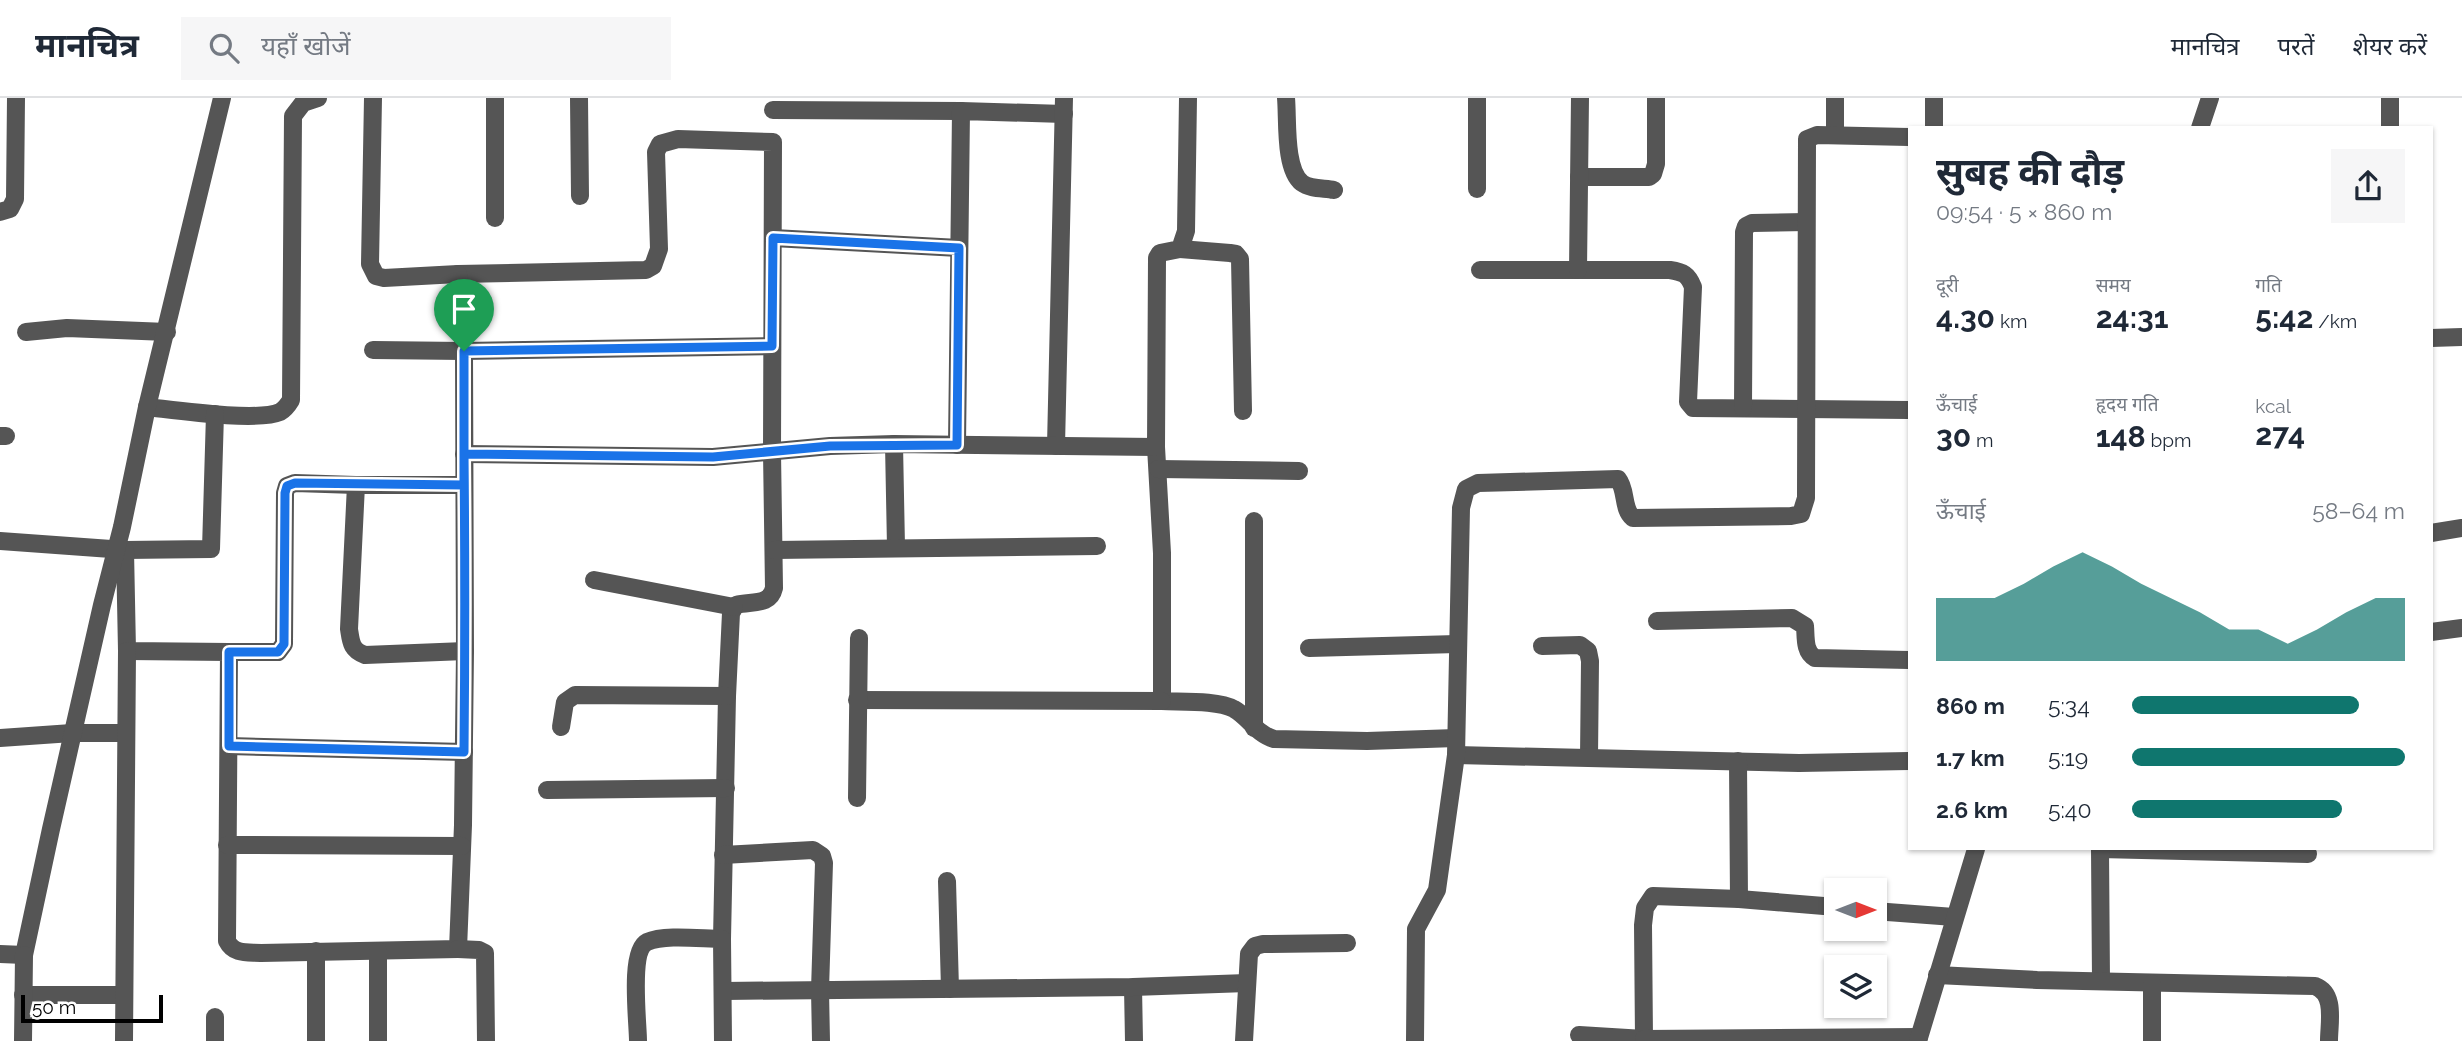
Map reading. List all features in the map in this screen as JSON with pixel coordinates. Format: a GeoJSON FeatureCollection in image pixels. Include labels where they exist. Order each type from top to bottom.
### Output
{"type":"FeatureCollection","features":[{"type":"Feature","properties":{"kind":"street"},"geometry":{"type":"LineString","coordinates":[[0,212],[10,209],[15,199],[16,98]]}},
{"type":"Feature","properties":{"kind":"street"},"geometry":{"type":"LineString","coordinates":[[23,1041],[24,955],[72,733],[120,550],[147,407],[222,98]]}},
{"type":"Feature","properties":{"kind":"street"},"geometry":{"type":"LineString","coordinates":[[147,407],[215,414],[278,413],[286,408],[291,400],[293,117],[303,103],[318,98]]}},
{"type":"Feature","properties":{"kind":"street"},"geometry":{"type":"LineString","coordinates":[[373,98],[370,264],[376,276],[384,278],[646,270],[653,266],[659,249],[656,152],[660,144],[678,139],[773,142]]}},
{"type":"Feature","properties":{"kind":"street"},"geometry":{"type":"LineString","coordinates":[[495,98],[495,218]]}},
{"type":"Feature","properties":{"kind":"street"},"geometry":{"type":"LineString","coordinates":[[579,98],[580,196]]}},
{"type":"Feature","properties":{"kind":"street"},"geometry":{"type":"LineString","coordinates":[[1180,249],[1186,231],[1188,98]]}},
{"type":"Feature","properties":{"kind":"street"},"geometry":{"type":"LineString","coordinates":[[1286,98],[1290,163],[1296,176],[1307,186],[1334,190]]}},
{"type":"Feature","properties":{"kind":"street"},"geometry":{"type":"LineString","coordinates":[[1477,98],[1477,189]]}},
{"type":"Feature","properties":{"kind":"street"},"geometry":{"type":"LineString","coordinates":[[1578,270],[1580,98]]}},
{"type":"Feature","properties":{"kind":"street"},"geometry":{"type":"LineString","coordinates":[[1579,177],[1649,177],[1653,174],[1657,164],[1657,98]]}},
{"type":"Feature","properties":{"kind":"street"},"geometry":{"type":"LineString","coordinates":[[1835,98],[1835,135]]}},
{"type":"Feature","properties":{"kind":"street"},"geometry":{"type":"LineString","coordinates":[[1934,98],[1934,126]]}},
{"type":"Feature","properties":{"kind":"street"},"geometry":{"type":"LineString","coordinates":[[2201,126],[2210,98]]}},
{"type":"Feature","properties":{"kind":"street"},"geometry":{"type":"LineString","coordinates":[[2390,98],[2390,126]]}},
{"type":"Feature","properties":{"kind":"street"},"geometry":{"type":"LineString","coordinates":[[594,580],[734,607],[772,597],[773,104],[961,111],[1064,106],[1056,446]]}},
{"type":"Feature","properties":{"kind":"street"},"geometry":{"type":"LineString","coordinates":[[957,445],[961,111]]}},
{"type":"Feature","properties":{"kind":"street"},"geometry":{"type":"LineString","coordinates":[[1415,1041],[1416,929],[1437,890],[1456,747],[1463,495],[1469,485],[1618,479],[1630,517],[1633,518],[1801,514],[1806,498],[1807,139],[1812,135],[1908,137]]}},
{"type":"Feature","properties":{"kind":"street"},"geometry":{"type":"LineString","coordinates":[[1743,408],[1746,226],[1752,223],[1806,222]]}},
{"type":"Feature","properties":{"kind":"street"},"geometry":{"type":"LineString","coordinates":[[773,238],[959,248]]}},
{"type":"Feature","properties":{"kind":"street"},"geometry":{"type":"LineString","coordinates":[[1162,701],[1162,553],[1156,447],[1157,258],[1160,253],[1180,249],[1236,254],[1240,259],[1243,411]]}},
{"type":"Feature","properties":{"kind":"street"},"geometry":{"type":"LineString","coordinates":[[1480,270],[1684,272],[1693,287],[1688,402],[1696,408],[1908,410]]}},
{"type":"Feature","properties":{"kind":"street"},"geometry":{"type":"LineString","coordinates":[[458,274],[464,351],[465,651],[458,949]]}},
{"type":"Feature","properties":{"kind":"street"},"geometry":{"type":"LineString","coordinates":[[26,331],[67,328],[167,332]]}},
{"type":"Feature","properties":{"kind":"street"},"geometry":{"type":"LineString","coordinates":[[2433,338],[2462,337]]}},
{"type":"Feature","properties":{"kind":"street"},"geometry":{"type":"LineString","coordinates":[[373,350],[772,346]]}},
{"type":"Feature","properties":{"kind":"street"},"geometry":{"type":"LineString","coordinates":[[0,541],[120,550],[211,549],[215,414]]}},
{"type":"Feature","properties":{"kind":"street"},"geometry":{"type":"LineString","coordinates":[[464,454],[713,457],[830,446],[894,444],[1156,447]]}},
{"type":"Feature","properties":{"kind":"street"},"geometry":{"type":"LineString","coordinates":[[894,444],[896,547]]}},
{"type":"Feature","properties":{"kind":"street"},"geometry":{"type":"LineString","coordinates":[[1158,469],[1299,471]]}},
{"type":"Feature","properties":{"kind":"street"},"geometry":{"type":"LineString","coordinates":[[127,651],[278,652],[284,644],[287,486],[295,483],[464,485]]}},
{"type":"Feature","properties":{"kind":"street"},"geometry":{"type":"LineString","coordinates":[[356,485],[349,629],[356,652],[365,655],[465,651]]}},
{"type":"Feature","properties":{"kind":"street"},"geometry":{"type":"LineString","coordinates":[[1254,521],[1254,728]]}},
{"type":"Feature","properties":{"kind":"street"},"geometry":{"type":"LineString","coordinates":[[2433,533],[2462,528]]}},
{"type":"Feature","properties":{"kind":"street"},"geometry":{"type":"LineString","coordinates":[[774,550],[1097,546]]}},
{"type":"Feature","properties":{"kind":"street"},"geometry":{"type":"LineString","coordinates":[[120,550],[127,651],[124,1041]]}},
{"type":"Feature","properties":{"kind":"street"},"geometry":{"type":"LineString","coordinates":[[723,1041],[722,939],[727,696],[730,624],[734,607]]}},
{"type":"Feature","properties":{"kind":"street"},"geometry":{"type":"LineString","coordinates":[[1657,621],[1792,618],[1805,626],[1807,648],[1815,658],[1908,660]]}},
{"type":"Feature","properties":{"kind":"street"},"geometry":{"type":"LineString","coordinates":[[2433,632],[2462,628]]}},
{"type":"Feature","properties":{"kind":"street"},"geometry":{"type":"LineString","coordinates":[[857,798],[859,638]]}},
{"type":"Feature","properties":{"kind":"street"},"geometry":{"type":"LineString","coordinates":[[1309,648],[1457,644]]}},
{"type":"Feature","properties":{"kind":"street"},"geometry":{"type":"LineString","coordinates":[[1542,646],[1580,645],[1588,651],[1589,757]]}},
{"type":"Feature","properties":{"kind":"street"},"geometry":{"type":"LineString","coordinates":[[229,652],[226,845],[227,942],[230,947],[234,951],[242,952],[480,950],[485,953],[486,1041]]}},
{"type":"Feature","properties":{"kind":"street"},"geometry":{"type":"LineString","coordinates":[[561,727],[565,702],[575,695],[727,696]]}},
{"type":"Feature","properties":{"kind":"street"},"geometry":{"type":"LineString","coordinates":[[857,700],[1162,701],[1217,704],[1235,709],[1264,737],[1291,741],[1456,747],[1589,757],[1799,763],[1908,761]]}},
{"type":"Feature","properties":{"kind":"street"},"geometry":{"type":"LineString","coordinates":[[0,738],[72,733],[126,733]]}},
{"type":"Feature","properties":{"kind":"street"},"geometry":{"type":"LineString","coordinates":[[229,746],[464,752]]}},
{"type":"Feature","properties":{"kind":"street"},"geometry":{"type":"LineString","coordinates":[[1738,761],[1740,899]]}},
{"type":"Feature","properties":{"kind":"street"},"geometry":{"type":"LineString","coordinates":[[547,790],[726,788]]}},
{"type":"Feature","properties":{"kind":"street"},"geometry":{"type":"LineString","coordinates":[[226,845],[462,846]]}},
{"type":"Feature","properties":{"kind":"street"},"geometry":{"type":"LineString","coordinates":[[723,855],[813,850],[822,856],[821,1041]]}},
{"type":"Feature","properties":{"kind":"street"},"geometry":{"type":"LineString","coordinates":[[1579,1035],[1644,1039],[1919,1039],[1976,850]]}},
{"type":"Feature","properties":{"kind":"street"},"geometry":{"type":"LineString","coordinates":[[2100,850],[2101,981]]}},
{"type":"Feature","properties":{"kind":"street"},"geometry":{"type":"LineString","coordinates":[[2201,850],[2308,854]]}},
{"type":"Feature","properties":{"kind":"street"},"geometry":{"type":"LineString","coordinates":[[947,881],[950,989]]}},
{"type":"Feature","properties":{"kind":"street"},"geometry":{"type":"LineString","coordinates":[[1644,1039],[1642,944],[1645,908],[1653,896],[1661,894],[1824,906]]}},
{"type":"Feature","properties":{"kind":"street"},"geometry":{"type":"LineString","coordinates":[[1887,912],[1954,917]]}},
{"type":"Feature","properties":{"kind":"street"},"geometry":{"type":"LineString","coordinates":[[638,1041],[638,951],[644,944],[660,939],[722,939]]}},
{"type":"Feature","properties":{"kind":"street"},"geometry":{"type":"LineString","coordinates":[[1244,1041],[1249,954],[1255,946],[1347,943]]}},
{"type":"Feature","properties":{"kind":"street"},"geometry":{"type":"LineString","coordinates":[[316,951],[316,1041]]}},
{"type":"Feature","properties":{"kind":"street"},"geometry":{"type":"LineString","coordinates":[[378,951],[378,1041]]}},
{"type":"Feature","properties":{"kind":"street"},"geometry":{"type":"LineString","coordinates":[[0,954],[24,955]]}},
{"type":"Feature","properties":{"kind":"street"},"geometry":{"type":"LineString","coordinates":[[1937,975],[2152,984],[2315,986],[2323,989],[2329,999],[2329,1041]]}},
{"type":"Feature","properties":{"kind":"street"},"geometry":{"type":"LineString","coordinates":[[724,991],[1133,988],[1247,983]]}},
{"type":"Feature","properties":{"kind":"street"},"geometry":{"type":"LineString","coordinates":[[2152,984],[2152,1041]]}},
{"type":"Feature","properties":{"kind":"street"},"geometry":{"type":"LineString","coordinates":[[1133,988],[1134,1041]]}},
{"type":"Feature","properties":{"kind":"street"},"geometry":{"type":"LineString","coordinates":[[23,995],[124,995]]}},
{"type":"Feature","properties":{"kind":"street"},"geometry":{"type":"LineString","coordinates":[[215,1017],[215,1041]]}},
{"type":"Feature","properties":{"kind":"route"},"geometry":{"type":"LineString","coordinates":[[464,351],[464,454],[464,485],[291,483],[287,486],[284,644],[278,652],[229,652],[229,746],[464,752],[465,651],[464,454],[713,457],[830,446],[957,445],[959,248],[773,238],[772,346],[464,351]]}}]}
